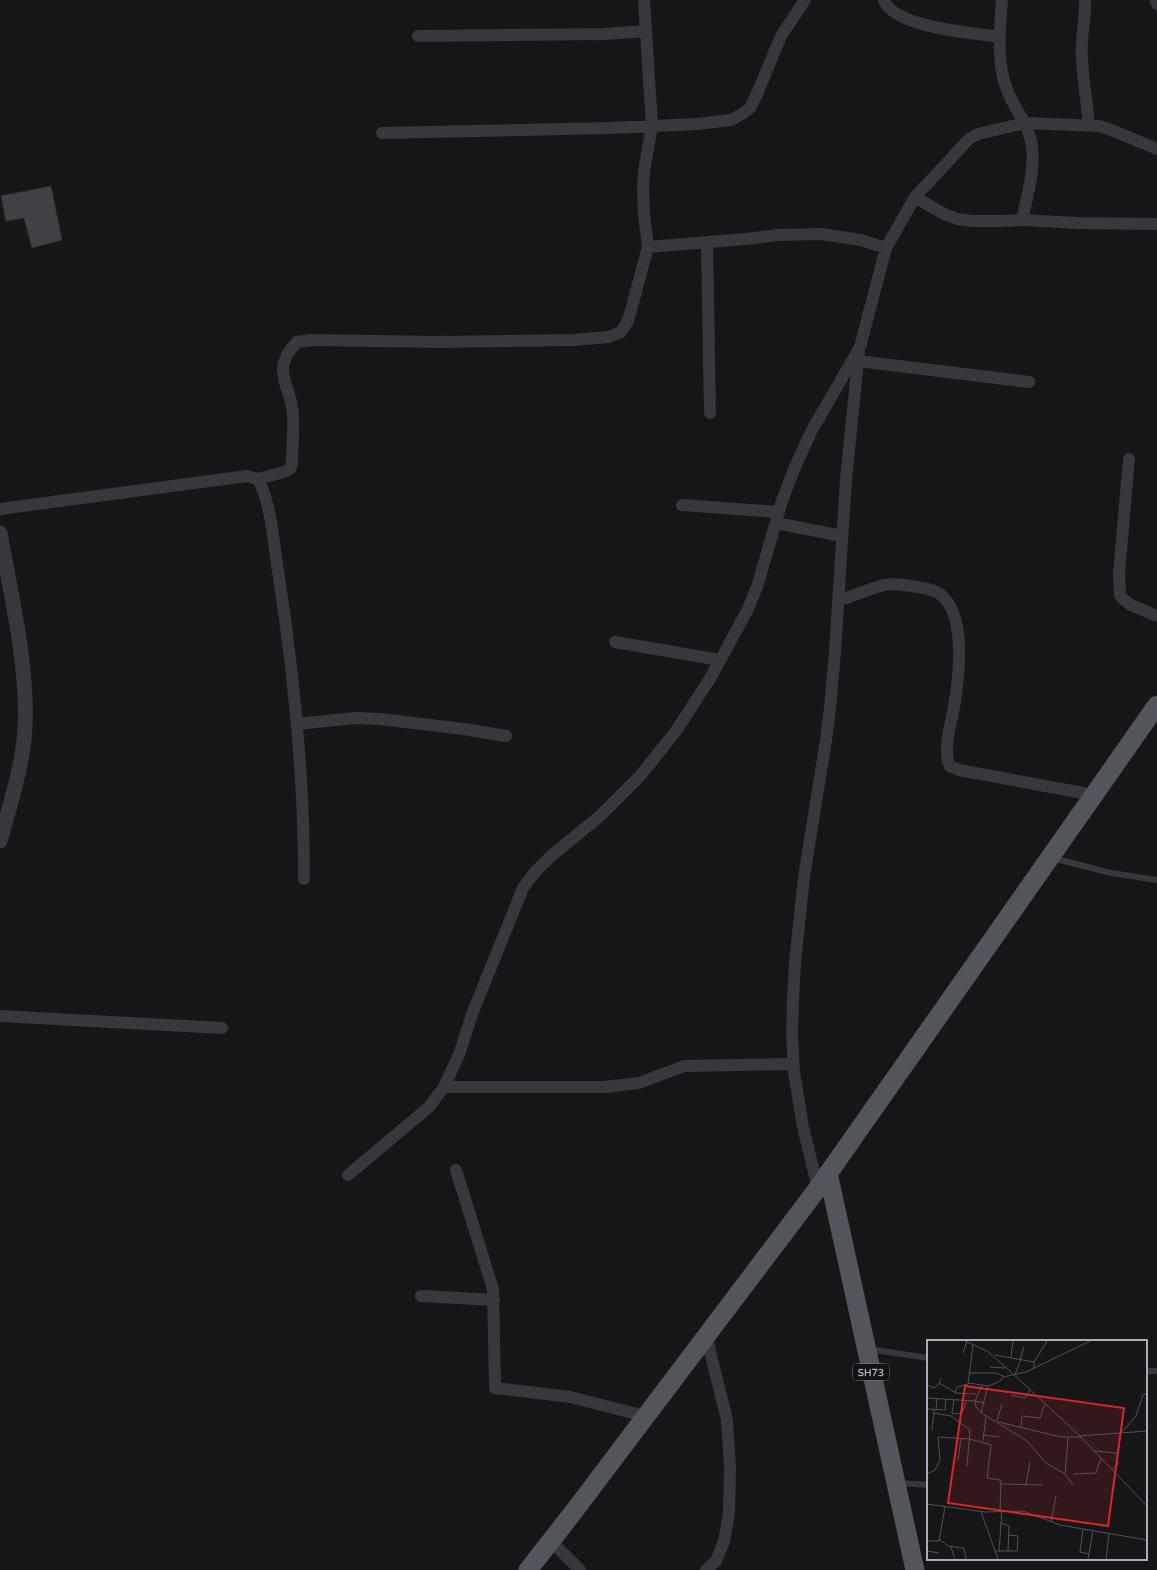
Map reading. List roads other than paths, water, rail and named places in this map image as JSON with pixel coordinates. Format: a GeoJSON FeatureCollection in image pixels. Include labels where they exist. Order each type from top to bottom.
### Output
{"type":"FeatureCollection","features":[{"type":"Feature","properties":{"kind":"main road"},"geometry":{"type":"LineString","coordinates":[[528,1570],[823,1180],[1051,858],[1157,705]]}},
{"type":"Feature","properties":{"kind":"main road","name":"SH73"},"geometry":{"type":"LineString","coordinates":[[823,1180],[866,1349],[915,1570]]}},
{"type":"Feature","properties":{"kind":"street"},"geometry":{"type":"LineString","coordinates":[[0,509],[247,476],[258,479],[290,469],[292,463],[293,413],[284,382],[283,371],[285,358],[296,342],[311,340],[438,342],[574,340],[609,337],[621,332],[628,321],[648,247],[643,190],[644,171],[652,126],[644,0]]}},
{"type":"Feature","properties":{"kind":"street"},"geometry":{"type":"LineString","coordinates":[[382,133],[565,130],[652,126],[731,120],[750,108],[781,36],[805,0]]}},
{"type":"Feature","properties":{"kind":"street"},"geometry":{"type":"LineString","coordinates":[[884,0],[887,7],[901,17],[920,24],[1000,37]]}},
{"type":"Feature","properties":{"kind":"street"},"geometry":{"type":"LineString","coordinates":[[1002,0],[1000,37],[1002,73],[1014,106],[1025,123],[1032,148],[1029,186],[1022,220]]}},
{"type":"Feature","properties":{"kind":"street"},"geometry":{"type":"LineString","coordinates":[[1085,0],[1082,59],[1089,125]]}},
{"type":"Feature","properties":{"kind":"street"},"geometry":{"type":"LineString","coordinates":[[1156,0],[1157,4]]}},
{"type":"Feature","properties":{"kind":"street"},"geometry":{"type":"LineString","coordinates":[[418,36],[605,34],[646,31]]}},
{"type":"Feature","properties":{"kind":"street"},"geometry":{"type":"LineString","coordinates":[[823,1180],[803,1127],[793,1064],[792,1035],[795,962],[804,877],[826,740],[835,652],[849,443],[858,361],[860,347],[886,248],[915,197],[969,138],[978,134],[1025,123],[1089,125],[1109,129],[1157,150]]}},
{"type":"Feature","properties":{"kind":"street"},"geometry":{"type":"LineString","coordinates":[[915,197],[942,213],[958,219],[979,221],[1022,220],[1078,223],[1157,224]]}},
{"type":"Feature","properties":{"kind":"street"},"geometry":{"type":"LineString","coordinates":[[648,247],[746,240],[777,235],[821,234],[861,240],[886,248]]}},
{"type":"Feature","properties":{"kind":"street"},"geometry":{"type":"LineString","coordinates":[[707,242],[710,413]]}},
{"type":"Feature","properties":{"kind":"street"},"geometry":{"type":"LineString","coordinates":[[348,1175],[429,1107],[444,1088],[460,1052],[482,988],[522,888],[535,872],[600,816],[640,776],[676,731],[720,660],[747,611],[754,593],[777,518],[795,467],[812,430],[860,347]]}},
{"type":"Feature","properties":{"kind":"street"},"geometry":{"type":"LineString","coordinates":[[858,361],[1029,382]]}},
{"type":"Feature","properties":{"kind":"street"},"geometry":{"type":"LineString","coordinates":[[1129,459],[1119,573],[1120,595],[1131,605],[1157,616]]}},
{"type":"Feature","properties":{"kind":"street"},"geometry":{"type":"LineString","coordinates":[[258,479],[267,504],[271,526],[283,606],[297,724],[304,825],[304,879]]}},
{"type":"Feature","properties":{"kind":"street"},"geometry":{"type":"LineString","coordinates":[[682,505],[777,518],[842,536]]}},
{"type":"Feature","properties":{"kind":"street"},"geometry":{"type":"LineString","coordinates":[[0,534],[20,649],[25,691],[25,728],[20,761],[0,841]]}},
{"type":"Feature","properties":{"kind":"street"},"geometry":{"type":"LineString","coordinates":[[838,601],[884,585],[897,584],[928,589],[940,594],[950,604],[955,617],[960,660],[947,749],[947,759],[950,766],[959,770],[1094,795]]}},
{"type":"Feature","properties":{"kind":"street"},"geometry":{"type":"LineString","coordinates":[[615,642],[720,660]]}},
{"type":"Feature","properties":{"kind":"street"},"geometry":{"type":"LineString","coordinates":[[297,724],[355,718],[380,719],[464,729],[506,736]]}},
{"type":"Feature","properties":{"kind":"street"},"geometry":{"type":"LineString","coordinates":[[0,1016],[222,1028]]}},
{"type":"Feature","properties":{"kind":"street"},"geometry":{"type":"LineString","coordinates":[[444,1088],[605,1087],[639,1083],[684,1066],[793,1064]]}},
{"type":"Feature","properties":{"kind":"street"},"geometry":{"type":"LineString","coordinates":[[456,1170],[493,1289],[495,1388],[570,1397],[645,1416]]}},
{"type":"Feature","properties":{"kind":"street"},"geometry":{"type":"LineString","coordinates":[[421,1296],[494,1300]]}},
{"type":"Feature","properties":{"kind":"street"},"geometry":{"type":"LineString","coordinates":[[706,1335],[727,1420],[730,1468],[729,1513],[724,1542],[716,1561],[706,1570]]}},
{"type":"Feature","properties":{"kind":"street"},"geometry":{"type":"LineString","coordinates":[[551,1541],[580,1570]]}},
{"type":"Feature","properties":{"kind":"lane"},"geometry":{"type":"LineString","coordinates":[[1051,858],[1110,873],[1157,880]]}},
{"type":"Feature","properties":{"kind":"lane"},"geometry":{"type":"LineString","coordinates":[[866,1349],[927,1358]]}},
{"type":"Feature","properties":{"kind":"lane"},"geometry":{"type":"LineString","coordinates":[[896,1483],[927,1485]]}}]}
